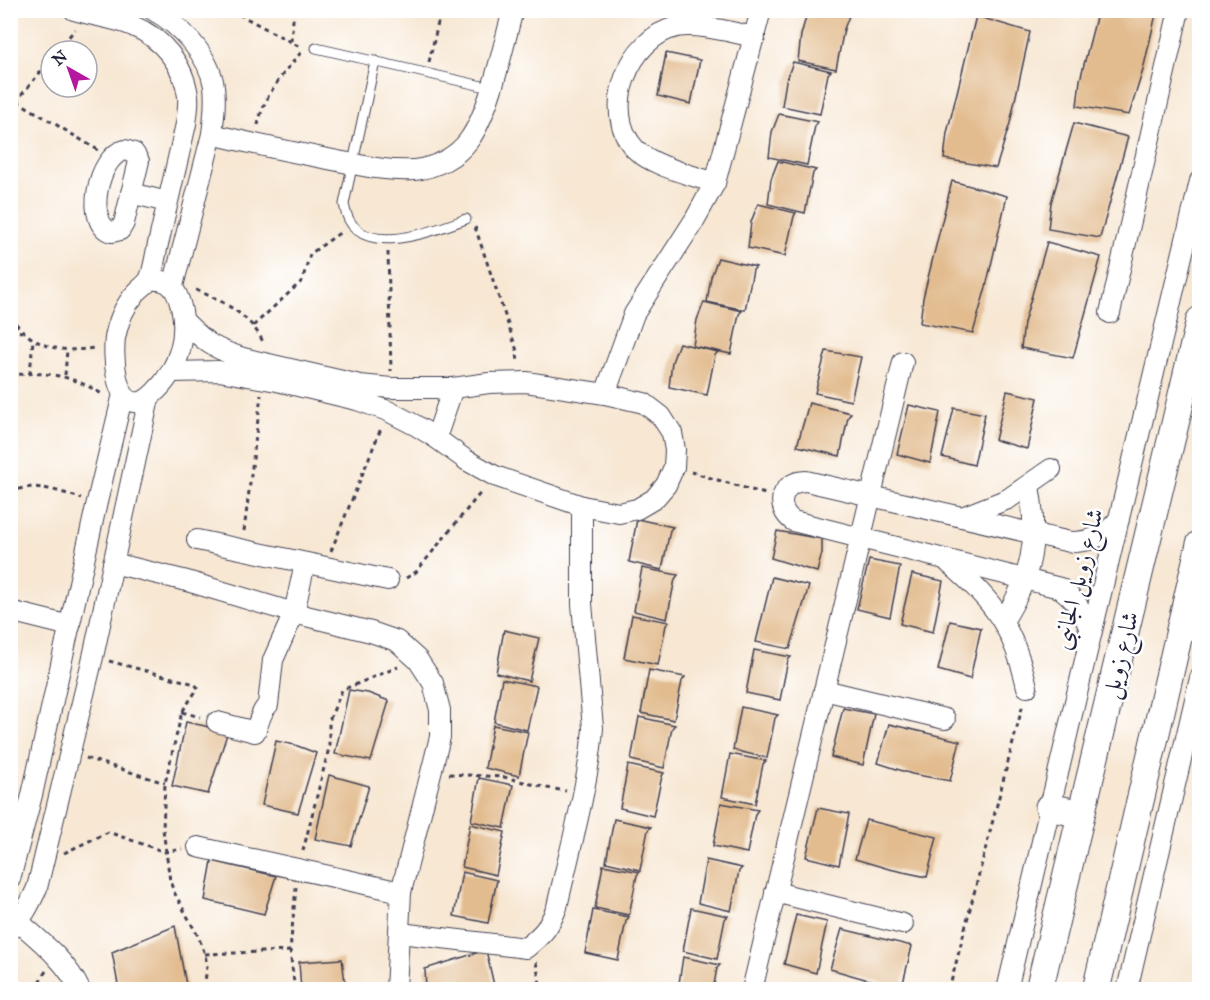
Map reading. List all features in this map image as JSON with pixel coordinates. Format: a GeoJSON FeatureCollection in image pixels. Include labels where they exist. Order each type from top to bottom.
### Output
{"type":"FeatureCollection","features":[{"type":"Feature","properties":{"kind":"main road","name":"شارع زويل"},"geometry":{"type":"LineString","coordinates":[[1039,990],[1200,320]]}},
{"type":"Feature","properties":{"kind":"main road"},"geometry":{"type":"LineString","coordinates":[[1096,990],[1200,544]]}},
{"type":"Feature","properties":{"kind":"main road"},"geometry":{"type":"LineString","coordinates":[[1049,807],[1081,814]]}},
{"type":"Feature","properties":{"kind":"street"},"geometry":{"type":"LineString","coordinates":[[153,10],[166,17],[178,18]]}},
{"type":"Feature","properties":{"kind":"street"},"geometry":{"type":"LineString","coordinates":[[212,134],[254,145],[391,170],[415,170],[435,166],[453,156],[468,142],[479,124],[513,10]]}},
{"type":"Feature","properties":{"kind":"street"},"geometry":{"type":"LineString","coordinates":[[605,394],[634,314],[694,221],[715,183],[761,10]]}},
{"type":"Feature","properties":{"kind":"street"},"geometry":{"type":"LineString","coordinates":[[1110,313],[1179,10]]}},
{"type":"Feature","properties":{"kind":"street"},"geometry":{"type":"LineString","coordinates":[[10,879],[122,401],[114,364],[117,328],[128,303],[149,280],[186,124],[188,97],[183,74],[170,52],[133,26],[81,12]]}},
{"type":"Feature","properties":{"kind":"street"},"geometry":{"type":"LineString","coordinates":[[170,52],[178,18]]}},
{"type":"Feature","properties":{"kind":"street"},"geometry":{"type":"LineString","coordinates":[[122,401],[142,402],[162,386],[172,372],[183,338],[180,302],[174,284],[215,117],[214,85],[206,62],[178,18]]}},
{"type":"Feature","properties":{"kind":"street"},"geometry":{"type":"LineString","coordinates":[[715,183],[649,159],[636,150],[627,137],[621,118],[620,98],[624,78],[633,60],[646,44],[662,32],[679,26],[755,37]]}},
{"type":"Feature","properties":{"kind":"street"},"geometry":{"type":"LineString","coordinates":[[125,150],[134,153],[139,161],[122,227],[116,232],[104,229],[98,215],[97,193],[103,171],[111,158],[125,150]]}},
{"type":"Feature","properties":{"kind":"street","name":"شارع زويل الجانبى"},"geometry":{"type":"LineString","coordinates":[[1007,990],[1090,631],[1200,181]]}},
{"type":"Feature","properties":{"kind":"street"},"geometry":{"type":"LineString","coordinates":[[131,193],[168,202]]}},
{"type":"Feature","properties":{"kind":"street"},"geometry":{"type":"LineString","coordinates":[[149,280],[174,284]]}},
{"type":"Feature","properties":{"kind":"street"},"geometry":{"type":"LineString","coordinates":[[172,372],[269,372],[391,388],[453,388],[489,383],[526,382],[605,394],[644,403],[661,416],[672,433],[675,450],[674,467],[666,485],[654,499],[637,508],[619,513],[582,506],[495,476],[466,460],[436,438],[388,411],[269,372],[243,358],[206,343],[183,320]]}},
{"type":"Feature","properties":{"kind":"street"},"geometry":{"type":"LineString","coordinates":[[752,990],[903,362]]}},
{"type":"Feature","properties":{"kind":"street"},"geometry":{"type":"LineString","coordinates":[[436,438],[453,388]]}},
{"type":"Feature","properties":{"kind":"street"},"geometry":{"type":"LineString","coordinates":[[80,990],[74,976],[57,956],[13,922],[30,904],[37,888],[93,657],[148,398]]}},
{"type":"Feature","properties":{"kind":"street"},"geometry":{"type":"LineString","coordinates":[[962,517],[993,506],[1029,486],[1051,470]]}},
{"type":"Feature","properties":{"kind":"street"},"geometry":{"type":"LineString","coordinates":[[1090,631],[1085,614],[1074,599],[1060,588],[793,521],[783,512],[782,499],[787,488],[799,481],[1070,542],[1081,542],[1103,535],[1119,519]]}},
{"type":"Feature","properties":{"kind":"street"},"geometry":{"type":"LineString","coordinates":[[1004,621],[1026,579],[1032,557],[1034,510],[1029,486]]}},
{"type":"Feature","properties":{"kind":"street"},"geometry":{"type":"LineString","coordinates":[[400,933],[526,948],[550,925],[557,907],[583,793],[593,728],[582,604],[582,506]]}},
{"type":"Feature","properties":{"kind":"street"},"geometry":{"type":"LineString","coordinates":[[197,540],[388,580]]}},
{"type":"Feature","properties":{"kind":"street"},"geometry":{"type":"LineString","coordinates":[[945,559],[978,588],[1004,621],[1014,642],[1027,687]]}},
{"type":"Feature","properties":{"kind":"street"},"geometry":{"type":"LineString","coordinates":[[113,563],[371,632],[397,641],[418,660],[433,683],[440,710],[440,737],[401,892],[396,990]]}},
{"type":"Feature","properties":{"kind":"street"},"geometry":{"type":"LineString","coordinates":[[216,722],[255,732],[264,709],[268,705],[273,660],[294,613],[305,563]]}},
{"type":"Feature","properties":{"kind":"street"},"geometry":{"type":"LineString","coordinates":[[10,611],[70,626]]}},
{"type":"Feature","properties":{"kind":"street"},"geometry":{"type":"LineString","coordinates":[[1127,990],[1200,678]]}},
{"type":"Feature","properties":{"kind":"street"},"geometry":{"type":"LineString","coordinates":[[824,690],[945,719]]}},
{"type":"Feature","properties":{"kind":"street"},"geometry":{"type":"LineString","coordinates":[[198,847],[401,892]]}},
{"type":"Feature","properties":{"kind":"street"},"geometry":{"type":"LineString","coordinates":[[776,892],[903,924]]}},
{"type":"Feature","properties":{"kind":"lane"},"geometry":{"type":"LineString","coordinates":[[316,48],[491,88]]}},
{"type":"Feature","properties":{"kind":"lane"},"geometry":{"type":"LineString","coordinates":[[375,61],[344,204],[345,213],[352,225],[362,234],[374,239],[416,234],[466,219]]}},
{"type":"Feature","properties":{"kind":"path"},"geometry":{"type":"LineString","coordinates":[[231,10],[304,49],[268,96],[259,118],[254,145]]}},
{"type":"Feature","properties":{"kind":"path"},"geometry":{"type":"LineString","coordinates":[[291,41],[294,10]]}},
{"type":"Feature","properties":{"kind":"path"},"geometry":{"type":"LineString","coordinates":[[427,73],[441,10]]}},
{"type":"Feature","properties":{"kind":"path"},"geometry":{"type":"LineString","coordinates":[[65,39],[81,12]]}},
{"type":"Feature","properties":{"kind":"path"},"geometry":{"type":"LineString","coordinates":[[10,109],[39,74]]}},
{"type":"Feature","properties":{"kind":"path"},"geometry":{"type":"LineString","coordinates":[[17,101],[111,158]]}},
{"type":"Feature","properties":{"kind":"path"},"geometry":{"type":"LineString","coordinates":[[466,219],[472,221],[517,351],[516,382]]}},
{"type":"Feature","properties":{"kind":"path"},"geometry":{"type":"LineString","coordinates":[[253,326],[302,281],[310,254],[352,225]]}},
{"type":"Feature","properties":{"kind":"path"},"geometry":{"type":"LineString","coordinates":[[388,239],[391,388]]}},
{"type":"Feature","properties":{"kind":"path"},"geometry":{"type":"LineString","coordinates":[[174,284],[224,302],[238,311],[261,336],[269,372],[242,549]]}},
{"type":"Feature","properties":{"kind":"path"},"geometry":{"type":"LineString","coordinates":[[10,316],[33,340],[45,347],[68,350],[110,345],[117,328]]}},
{"type":"Feature","properties":{"kind":"path"},"geometry":{"type":"LineString","coordinates":[[10,330],[24,333]]}},
{"type":"Feature","properties":{"kind":"path"},"geometry":{"type":"LineString","coordinates":[[30,374],[33,340]]}},
{"type":"Feature","properties":{"kind":"path"},"geometry":{"type":"LineString","coordinates":[[65,375],[68,350]]}},
{"type":"Feature","properties":{"kind":"path"},"geometry":{"type":"LineString","coordinates":[[10,375],[65,375],[122,401]]}},
{"type":"Feature","properties":{"kind":"path"},"geometry":{"type":"LineString","coordinates":[[325,567],[388,411]]}},
{"type":"Feature","properties":{"kind":"path"},"geometry":{"type":"LineString","coordinates":[[674,467],[782,499]]}},
{"type":"Feature","properties":{"kind":"path"},"geometry":{"type":"LineString","coordinates":[[388,580],[405,578],[416,572],[495,476]]}},
{"type":"Feature","properties":{"kind":"path"},"geometry":{"type":"LineString","coordinates":[[10,493],[28,487],[41,487],[97,502]]}},
{"type":"Feature","properties":{"kind":"path"},"geometry":{"type":"LineString","coordinates":[[93,657],[197,685],[198,688],[182,712],[165,783],[163,829],[170,881],[205,954],[207,966],[204,990]]}},
{"type":"Feature","properties":{"kind":"path"},"geometry":{"type":"LineString","coordinates":[[295,990],[290,951],[298,869],[316,807],[329,748],[329,721],[342,690],[418,660]]}},
{"type":"Feature","properties":{"kind":"path"},"geometry":{"type":"LineString","coordinates":[[949,990],[1017,735],[1027,687]]}},
{"type":"Feature","properties":{"kind":"path"},"geometry":{"type":"LineString","coordinates":[[70,753],[165,783]]}},
{"type":"Feature","properties":{"kind":"path"},"geometry":{"type":"LineString","coordinates":[[429,780],[453,772],[504,777],[547,788],[583,793]]}},
{"type":"Feature","properties":{"kind":"path"},"geometry":{"type":"LineString","coordinates":[[43,863],[108,832],[165,852],[198,847]]}},
{"type":"Feature","properties":{"kind":"path"},"geometry":{"type":"LineString","coordinates":[[533,942],[541,990]]}},
{"type":"Feature","properties":{"kind":"path"},"geometry":{"type":"LineString","coordinates":[[205,954],[290,951]]}},
{"type":"Feature","properties":{"kind":"building"},"geometry":{"type":"Polygon","coordinates":[[[808,10],[832,10],[849,16],[836,69],[798,61],[801,35],[808,10]]]}},
{"type":"Feature","properties":{"kind":"building"},"geometry":{"type":"Polygon","coordinates":[[[1098,10],[1157,10],[1143,70],[1129,115],[1077,106],[1080,80],[1098,10]]]}},
{"type":"Feature","properties":{"kind":"building"},"geometry":{"type":"Polygon","coordinates":[[[976,16],[1030,32],[1010,123],[996,168],[944,159],[947,133],[976,16]]]}},
{"type":"Feature","properties":{"kind":"building"},"geometry":{"type":"Polygon","coordinates":[[[666,53],[700,60],[691,104],[658,96],[666,53]]]}},
{"type":"Feature","properties":{"kind":"building"},"geometry":{"type":"Polygon","coordinates":[[[793,62],[831,71],[828,74],[820,114],[782,106],[786,81],[793,62]]]}},
{"type":"Feature","properties":{"kind":"building"},"geometry":{"type":"Polygon","coordinates":[[[779,114],[818,122],[815,126],[807,165],[769,157],[772,132],[779,114]]]}},
{"type":"Feature","properties":{"kind":"building"},"geometry":{"type":"Polygon","coordinates":[[[1074,123],[1128,137],[1100,238],[1048,229],[1051,203],[1074,123]]]}},
{"type":"Feature","properties":{"kind":"building"},"geometry":{"type":"Polygon","coordinates":[[[778,161],[816,170],[813,173],[805,213],[768,204],[771,179],[778,161]]]}},
{"type":"Feature","properties":{"kind":"building"},"geometry":{"type":"Polygon","coordinates":[[[952,181],[1007,196],[973,333],[920,323],[923,298],[952,181]]]}},
{"type":"Feature","properties":{"kind":"building"},"geometry":{"type":"Polygon","coordinates":[[[758,204],[796,213],[785,256],[748,248],[751,222],[758,204]]]}},
{"type":"Feature","properties":{"kind":"building"},"geometry":{"type":"Polygon","coordinates":[[[1047,242],[1101,257],[1073,358],[1021,348],[1024,323],[1047,242]]]}},
{"type":"Feature","properties":{"kind":"building"},"geometry":{"type":"Polygon","coordinates":[[[718,258],[756,267],[753,270],[745,310],[707,302],[711,277],[718,258]]]}},
{"type":"Feature","properties":{"kind":"building"},"geometry":{"type":"Polygon","coordinates":[[[704,302],[742,311],[739,314],[731,354],[693,346],[697,320],[704,302]]]}},
{"type":"Feature","properties":{"kind":"building"},"geometry":{"type":"Polygon","coordinates":[[[679,343],[718,352],[715,355],[707,395],[669,387],[672,362],[679,343]]]}},
{"type":"Feature","properties":{"kind":"building"},"geometry":{"type":"Polygon","coordinates":[[[826,351],[861,357],[851,401],[815,393],[826,351]]]}},
{"type":"Feature","properties":{"kind":"building"},"geometry":{"type":"Polygon","coordinates":[[[1007,391],[1038,398],[1027,449],[995,440],[1007,391]]]}},
{"type":"Feature","properties":{"kind":"building"},"geometry":{"type":"Polygon","coordinates":[[[809,403],[851,413],[848,417],[840,456],[797,446],[809,403]]]}},
{"type":"Feature","properties":{"kind":"building"},"geometry":{"type":"Polygon","coordinates":[[[909,405],[940,412],[930,463],[897,454],[909,405]]]}},
{"type":"Feature","properties":{"kind":"building"},"geometry":{"type":"Polygon","coordinates":[[[954,408],[985,414],[974,465],[942,457],[954,408]]]}},
{"type":"Feature","properties":{"kind":"building"},"geometry":{"type":"Polygon","coordinates":[[[637,519],[673,527],[670,530],[662,570],[629,562],[637,519]]]}},
{"type":"Feature","properties":{"kind":"building"},"geometry":{"type":"Polygon","coordinates":[[[777,531],[822,539],[822,553],[817,572],[771,558],[777,531]]]}},
{"type":"Feature","properties":{"kind":"building"},"geometry":{"type":"Polygon","coordinates":[[[869,560],[900,566],[890,617],[857,609],[869,560]]]}},
{"type":"Feature","properties":{"kind":"building"},"geometry":{"type":"Polygon","coordinates":[[[642,568],[678,575],[675,579],[667,619],[634,611],[642,568]]]}},
{"type":"Feature","properties":{"kind":"building"},"geometry":{"type":"Polygon","coordinates":[[[912,574],[943,581],[933,632],[900,624],[912,574]]]}},
{"type":"Feature","properties":{"kind":"building"},"geometry":{"type":"Polygon","coordinates":[[[772,577],[809,586],[790,649],[756,642],[772,577]]]}},
{"type":"Feature","properties":{"kind":"building"},"geometry":{"type":"Polygon","coordinates":[[[632,615],[669,622],[666,625],[658,665],[624,658],[632,615]]]}},
{"type":"Feature","properties":{"kind":"building"},"geometry":{"type":"Polygon","coordinates":[[[950,621],[981,628],[970,679],[938,670],[950,621]]]}},
{"type":"Feature","properties":{"kind":"building"},"geometry":{"type":"Polygon","coordinates":[[[504,630],[539,638],[529,681],[496,673],[504,630]]]}},
{"type":"Feature","properties":{"kind":"building"},"geometry":{"type":"Polygon","coordinates":[[[754,650],[791,657],[788,660],[780,700],[746,693],[754,650]]]}},
{"type":"Feature","properties":{"kind":"building"},"geometry":{"type":"Polygon","coordinates":[[[649,670],[685,677],[682,681],[674,720],[641,713],[649,670]]]}},
{"type":"Feature","properties":{"kind":"building"},"geometry":{"type":"Polygon","coordinates":[[[502,679],[537,686],[527,730],[494,722],[502,679]]]}},
{"type":"Feature","properties":{"kind":"building"},"geometry":{"type":"Polygon","coordinates":[[[349,690],[368,693],[389,701],[371,761],[335,754],[349,690]]]}},
{"type":"Feature","properties":{"kind":"building"},"geometry":{"type":"Polygon","coordinates":[[[741,707],[778,715],[775,718],[767,758],[733,750],[741,707]]]}},
{"type":"Feature","properties":{"kind":"building"},"geometry":{"type":"Polygon","coordinates":[[[843,708],[874,714],[863,765],[831,757],[843,708]]]}},
{"type":"Feature","properties":{"kind":"building"},"geometry":{"type":"Polygon","coordinates":[[[639,717],[675,725],[672,728],[664,768],[631,760],[639,717]]]}},
{"type":"Feature","properties":{"kind":"building"},"geometry":{"type":"Polygon","coordinates":[[[186,722],[227,734],[208,794],[172,786],[186,722]]]}},
{"type":"Feature","properties":{"kind":"building"},"geometry":{"type":"Polygon","coordinates":[[[889,724],[960,741],[950,781],[912,774],[878,763],[889,724]]]}},
{"type":"Feature","properties":{"kind":"building"},"geometry":{"type":"Polygon","coordinates":[[[493,725],[528,732],[519,776],[485,768],[493,725]]]}},
{"type":"Feature","properties":{"kind":"building"},"geometry":{"type":"Polygon","coordinates":[[[276,741],[316,753],[298,813],[262,805],[276,741]]]}},
{"type":"Feature","properties":{"kind":"building"},"geometry":{"type":"Polygon","coordinates":[[[730,754],[766,761],[763,764],[755,804],[722,797],[730,754]]]}},
{"type":"Feature","properties":{"kind":"building"},"geometry":{"type":"Polygon","coordinates":[[[628,765],[664,773],[653,816],[620,808],[628,765]]]}},
{"type":"Feature","properties":{"kind":"building"},"geometry":{"type":"Polygon","coordinates":[[[329,775],[369,786],[351,846],[315,839],[329,775]]]}},
{"type":"Feature","properties":{"kind":"building"},"geometry":{"type":"Polygon","coordinates":[[[479,778],[513,785],[504,828],[471,821],[479,778]]]}},
{"type":"Feature","properties":{"kind":"building"},"geometry":{"type":"Polygon","coordinates":[[[721,803],[758,810],[755,814],[747,853],[713,846],[721,803]]]}},
{"type":"Feature","properties":{"kind":"building"},"geometry":{"type":"Polygon","coordinates":[[[818,808],[849,814],[839,865],[806,857],[818,808]]]}},
{"type":"Feature","properties":{"kind":"building"},"geometry":{"type":"Polygon","coordinates":[[[614,819],[651,827],[648,830],[640,870],[606,862],[614,819]]]}},
{"type":"Feature","properties":{"kind":"building"},"geometry":{"type":"Polygon","coordinates":[[[866,820],[937,837],[927,877],[855,859],[866,820]]]}},
{"type":"Feature","properties":{"kind":"building"},"geometry":{"type":"Polygon","coordinates":[[[470,824],[505,832],[496,875],[462,867],[470,824]]]}},
{"type":"Feature","properties":{"kind":"building"},"geometry":{"type":"Polygon","coordinates":[[[706,860],[742,868],[739,871],[731,911],[698,903],[706,860]]]}},
{"type":"Feature","properties":{"kind":"building"},"geometry":{"type":"Polygon","coordinates":[[[212,861],[276,876],[264,914],[205,900],[212,861]]]}},
{"type":"Feature","properties":{"kind":"building"},"geometry":{"type":"Polygon","coordinates":[[[603,865],[640,872],[637,875],[629,915],[595,908],[603,865]]]}},
{"type":"Feature","properties":{"kind":"building"},"geometry":{"type":"Polygon","coordinates":[[[462,872],[497,880],[488,923],[454,916],[462,872]]]}},
{"type":"Feature","properties":{"kind":"building"},"geometry":{"type":"Polygon","coordinates":[[[691,908],[728,916],[725,919],[717,959],[683,951],[691,908]]]}},
{"type":"Feature","properties":{"kind":"building"},"geometry":{"type":"Polygon","coordinates":[[[593,910],[629,917],[626,921],[618,960],[585,953],[593,910]]]}},
{"type":"Feature","properties":{"kind":"building"},"geometry":{"type":"Polygon","coordinates":[[[796,915],[827,922],[816,973],[784,964],[796,915]]]}},
{"type":"Feature","properties":{"kind":"building"},"geometry":{"type":"Polygon","coordinates":[[[175,926],[187,990],[119,990],[112,952],[175,926]]]}},
{"type":"Feature","properties":{"kind":"building"},"geometry":{"type":"Polygon","coordinates":[[[842,929],[912,946],[902,987],[830,969],[842,929]]]}},
{"type":"Feature","properties":{"kind":"building"},"geometry":{"type":"Polygon","coordinates":[[[486,950],[495,990],[426,990],[425,969],[486,950]]]}},
{"type":"Feature","properties":{"kind":"building"},"geometry":{"type":"Polygon","coordinates":[[[683,957],[720,965],[717,968],[713,990],[678,990],[683,957]]]}},
{"type":"Feature","properties":{"kind":"building"},"geometry":{"type":"Polygon","coordinates":[[[342,959],[346,990],[301,990],[299,962],[342,959]]]}}]}
